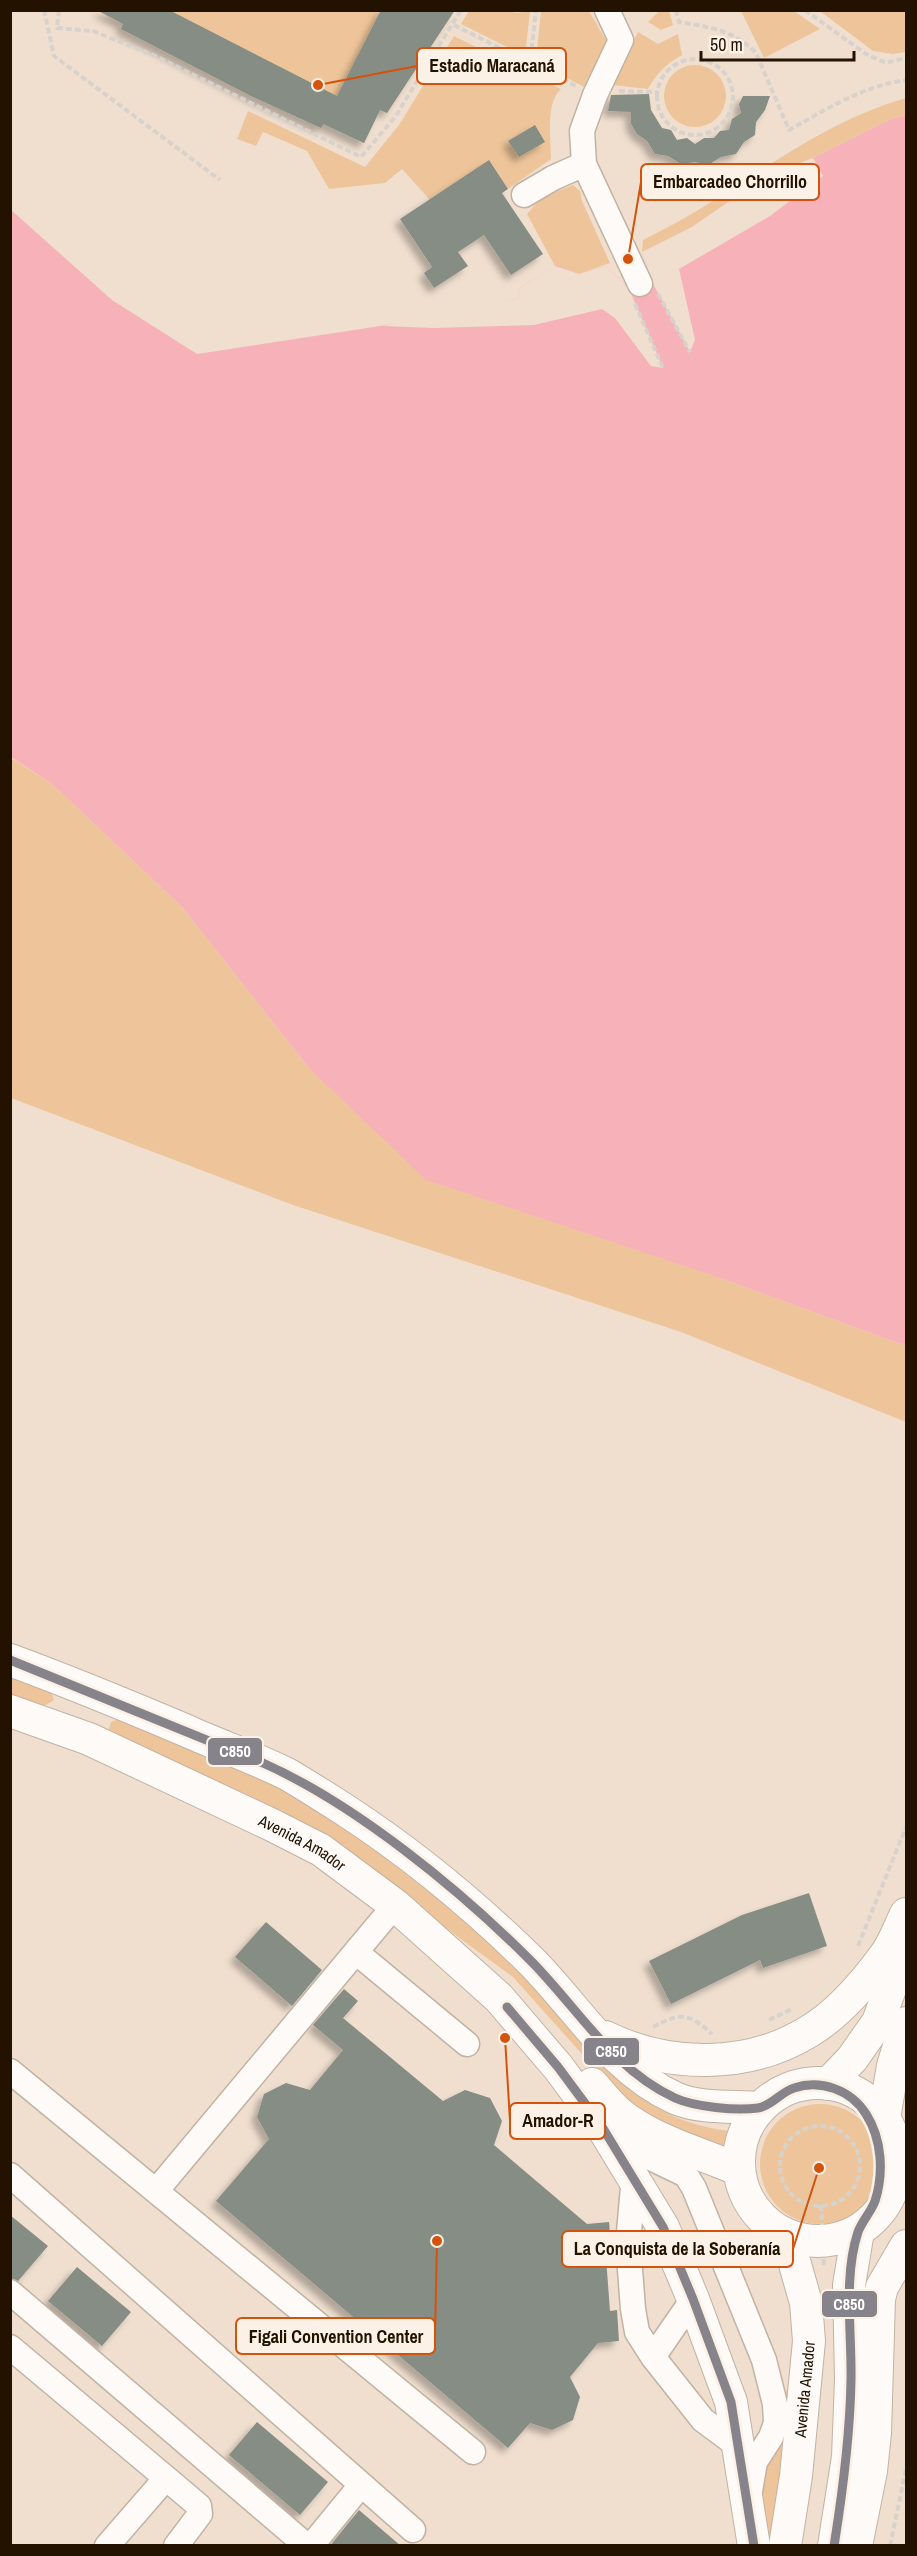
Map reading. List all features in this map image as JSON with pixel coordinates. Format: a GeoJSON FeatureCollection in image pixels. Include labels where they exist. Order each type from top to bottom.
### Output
{"type":"FeatureCollection","features":[{"type":"Feature","properties":{"kind":"main road"},"geometry":{"type":"LineString","coordinates":[[10,1660],[79,1685],[286,1774],[346,1811],[429,1871],[481,1915],[539,1970],[588,2029],[656,2088],[677,2099],[697,2104],[760,2108]]}},
{"type":"Feature","properties":{"kind":"main road"},"geometry":{"type":"LineString","coordinates":[[79,1685],[89,1739]]}},
{"type":"Feature","properties":{"kind":"main road","name":"Avenida Amador"},"geometry":{"type":"LineString","coordinates":[[10,1711],[89,1739],[272,1825],[321,1851],[395,1905],[499,1998],[544,2051],[601,2125],[663,2227],[731,2402],[754,2546]]}},
{"type":"Feature","properties":{"kind":"main road"},"geometry":{"type":"LineString","coordinates":[[588,2029],[620,2044],[673,2060],[724,2059],[767,2052],[809,2032],[843,2004],[885,1957],[906,1914]]}},
{"type":"Feature","properties":{"kind":"main road"},"geometry":{"type":"LineString","coordinates":[[828,2084],[852,2059],[878,2022],[906,1945]]}},
{"type":"Feature","properties":{"kind":"main road"},"geometry":{"type":"LineString","coordinates":[[884,2118],[893,2066],[906,2023]]}},
{"type":"Feature","properties":{"kind":"main road","name":"Avenida Amador"},"geometry":{"type":"LineString","coordinates":[[544,2051],[579,2070],[618,2113],[637,2127],[665,2141],[739,2170]]}},
{"type":"Feature","properties":{"kind":"main road"},"geometry":{"type":"LineString","coordinates":[[809,2083],[828,2084],[850,2090],[869,2101],[884,2118],[893,2134],[897,2153],[896,2180],[885,2206],[873,2220],[858,2231],[835,2240],[811,2242],[787,2236],[763,2220],[747,2197],[739,2170],[740,2148],[747,2127],[760,2108],[774,2096],[809,2083]]}},
{"type":"Feature","properties":{"kind":"main road"},"geometry":{"type":"LineString","coordinates":[[834,2546],[848,2457],[851,2379],[849,2285],[858,2231]]}},
{"type":"Feature","properties":{"kind":"main road","name":"Avenida Amador"},"geometry":{"type":"LineString","coordinates":[[785,2546],[804,2407],[808,2341],[806,2303],[787,2236]]}},
{"type":"Feature","properties":{"kind":"main road"},"geometry":{"type":"LineString","coordinates":[[856,2546],[871,2471],[875,2433],[878,2379],[876,2335],[879,2299],[882,2287],[906,2246]]}},
{"type":"Feature","properties":{"kind":"lane"},"geometry":{"type":"LineString","coordinates":[[612,12],[621,40],[596,93],[582,131],[584,164],[643,290]]}},
{"type":"Feature","properties":{"kind":"lane"},"geometry":{"type":"LineString","coordinates":[[524,195],[553,177],[584,164]]}},
{"type":"Feature","properties":{"kind":"lane"},"geometry":{"type":"LineString","coordinates":[[156,2191],[395,1905]]}},
{"type":"Feature","properties":{"kind":"lane"},"geometry":{"type":"LineString","coordinates":[[357,1953],[467,2044]]}},
{"type":"Feature","properties":{"kind":"lane"},"geometry":{"type":"LineString","coordinates":[[10,2071],[473,2452]]}},
{"type":"Feature","properties":{"kind":"lane"},"geometry":{"type":"LineString","coordinates":[[601,2125],[626,2146],[686,2175],[694,2188],[764,2360],[775,2403],[776,2423],[771,2437],[755,2462],[748,2509]]}},
{"type":"Feature","properties":{"kind":"lane"},"geometry":{"type":"LineString","coordinates":[[10,2175],[413,2530]]}},
{"type":"Feature","properties":{"kind":"lane"},"geometry":{"type":"LineString","coordinates":[[634,2176],[628,2243],[637,2332],[653,2357],[702,2420],[738,2446]]}},
{"type":"Feature","properties":{"kind":"lane"},"geometry":{"type":"LineString","coordinates":[[10,2292],[309,2546],[361,2485]]}},
{"type":"Feature","properties":{"kind":"lane"},"geometry":{"type":"LineString","coordinates":[[653,2357],[693,2300]]}},
{"type":"Feature","properties":{"kind":"lane"},"geometry":{"type":"LineString","coordinates":[[10,2347],[199,2506],[200,2514],[176,2546]]}},
{"type":"Feature","properties":{"kind":"lane"},"geometry":{"type":"LineString","coordinates":[[107,2546],[166,2478]]}},
{"type":"Feature","properties":{"kind":"path"},"geometry":{"type":"LineString","coordinates":[[44,10],[54,56],[220,180]]}},
{"type":"Feature","properties":{"kind":"path"},"geometry":{"type":"LineString","coordinates":[[57,28],[59,10]]}},
{"type":"Feature","properties":{"kind":"path"},"geometry":{"type":"LineString","coordinates":[[45,18],[57,28],[93,31],[153,55],[361,157],[395,117],[454,25],[461,10]]}},
{"type":"Feature","properties":{"kind":"path"},"geometry":{"type":"LineString","coordinates":[[530,63],[536,10]]}},
{"type":"Feature","properties":{"kind":"path"},"geometry":{"type":"LineString","coordinates":[[675,10],[679,22],[726,31],[747,44],[756,53],[789,130],[857,93],[886,83],[906,81]]}},
{"type":"Feature","properties":{"kind":"path"},"geometry":{"type":"LineString","coordinates":[[805,10],[866,54],[886,63],[906,58]]}},
{"type":"Feature","properties":{"kind":"path"},"geometry":{"type":"LineString","coordinates":[[454,25],[596,93],[657,92]]}},
{"type":"Feature","properties":{"kind":"path"},"geometry":{"type":"LineString","coordinates":[[690,59],[703,60],[715,64],[731,84],[732,108],[717,128],[706,134],[693,135],[681,132],[662,116],[657,92],[660,80],[678,63],[690,59]]}},
{"type":"Feature","properties":{"kind":"path"},"geometry":{"type":"LineString","coordinates":[[643,290],[690,352]]}},
{"type":"Feature","properties":{"kind":"path"},"geometry":{"type":"LineString","coordinates":[[643,290],[663,368]]}},
{"type":"Feature","properties":{"kind":"path"},"geometry":{"type":"LineString","coordinates":[[854,1957],[906,1827]]}},
{"type":"Feature","properties":{"kind":"path"},"geometry":{"type":"LineString","coordinates":[[761,2024],[801,2004]]}},
{"type":"Feature","properties":{"kind":"path"},"geometry":{"type":"LineString","coordinates":[[620,2044],[666,2019],[681,2016],[689,2017],[716,2038],[704,2039]]}},
{"type":"Feature","properties":{"kind":"path"},"geometry":{"type":"LineString","coordinates":[[666,2019],[669,2026]]}},
{"type":"Feature","properties":{"kind":"path"},"geometry":{"type":"LineString","coordinates":[[824,2126],[835,2129],[853,2143],[858,2154],[859,2176],[847,2196],[826,2205],[812,2205],[800,2200],[789,2191],[783,2180],[781,2160],[788,2141],[798,2132],[810,2127],[824,2126]]}},
{"type":"Feature","properties":{"kind":"path"},"geometry":{"type":"LineString","coordinates":[[890,2546],[906,2469]]}},
{"type":"Feature","properties":{"kind":"shaded area"},"geometry":{"type":"Polygon","coordinates":[[[97,11],[454,11],[387,113],[380,110],[364,143],[324,124],[321,128],[251,96],[121,29],[123,24],[97,11]]]}},
{"type":"Feature","properties":{"kind":"shaded area"},"geometry":{"type":"Polygon","coordinates":[[[469,11],[512,11],[516,13],[530,11],[525,56],[461,24],[469,11]]]}},
{"type":"Feature","properties":{"kind":"shaded area"},"geometry":{"type":"Polygon","coordinates":[[[541,11],[589,11],[607,42],[589,84],[584,87],[536,61],[541,11]]]}},
{"type":"Feature","properties":{"kind":"shaded area"},"geometry":{"type":"Polygon","coordinates":[[[659,11],[669,11],[673,25],[661,30],[648,22],[659,11]]]}},
{"type":"Feature","properties":{"kind":"shaded area"},"geometry":{"type":"Polygon","coordinates":[[[741,11],[794,11],[820,29],[764,58],[741,11]]]}},
{"type":"Feature","properties":{"kind":"shaded area"},"geometry":{"type":"Polygon","coordinates":[[[820,11],[906,11],[906,52],[893,54],[873,51],[820,11]]]}},
{"type":"Feature","properties":{"kind":"shaded area"},"geometry":{"type":"Polygon","coordinates":[[[638,32],[658,44],[678,34],[682,55],[662,69],[648,89],[612,85],[638,32]]]}},
{"type":"Feature","properties":{"kind":"shaded area"},"geometry":{"type":"Polygon","coordinates":[[[454,36],[561,89],[556,95],[551,112],[551,159],[508,189],[489,161],[430,200],[402,169],[385,183],[329,189],[307,151],[263,132],[256,146],[237,139],[248,111],[365,167],[399,125],[454,36]]]}},
{"type":"Feature","properties":{"kind":"shaded area"},"geometry":{"type":"Polygon","coordinates":[[[695,65],[717,74],[726,96],[717,118],[695,127],[673,118],[664,96],[673,74],[695,65]]]}},
{"type":"Feature","properties":{"kind":"shaded area"},"geometry":{"type":"Polygon","coordinates":[[[906,98],[906,115],[891,119],[813,158],[763,178],[692,227],[642,252],[643,240],[700,209],[799,146],[851,119],[906,98]]]}},
{"type":"Feature","properties":{"kind":"shaded area"},"geometry":{"type":"Polygon","coordinates":[[[906,115],[906,1346],[723,1279],[426,1180],[309,1068],[182,907],[52,784],[11,757],[10,209],[112,300],[197,354],[413,321],[520,298],[518,289],[557,265],[579,274],[606,266],[629,289],[651,280],[642,252],[692,227],[763,178],[813,158],[891,119],[906,115]]]}},
{"type":"Feature","properties":{"kind":"shaded area"},"geometry":{"type":"Polygon","coordinates":[[[573,185],[580,191],[582,201],[610,263],[579,274],[555,266],[527,214],[541,198],[573,185]]]}},
{"type":"Feature","properties":{"kind":"shaded area"},"geometry":{"type":"Polygon","coordinates":[[[10,757],[52,784],[182,907],[309,1068],[723,1279],[906,1346],[906,1422],[681,1332],[293,1205],[11,1098],[10,757]]]}},
{"type":"Feature","properties":{"kind":"shaded area"},"geometry":{"type":"Polygon","coordinates":[[[10,1670],[51,1691],[54,1700],[46,1705],[31,1705],[11,1697],[10,1670]]]}},
{"type":"Feature","properties":{"kind":"shaded area"},"geometry":{"type":"Polygon","coordinates":[[[124,1717],[274,1779],[412,1867],[519,1962],[636,2093],[658,2108],[681,2119],[705,2127],[731,2131],[726,2155],[671,2130],[624,2101],[513,1977],[345,1855],[108,1732],[111,1722],[124,1717]]]}},
{"type":"Feature","properties":{"kind":"shaded area"},"geometry":{"type":"Polygon","coordinates":[[[820,2104],[843,2108],[863,2121],[876,2141],[880,2164],[876,2187],[863,2207],[843,2220],[820,2224],[797,2220],[777,2207],[764,2187],[760,2164],[764,2141],[777,2121],[797,2108],[820,2104]]]}},
{"type":"Feature","properties":{"kind":"shaded area"},"geometry":{"type":"Polygon","coordinates":[[[790,2385],[793,2545],[763,2545],[758,2487],[782,2399],[790,2385]]]}},
{"type":"Feature","properties":{"kind":"pier"},"geometry":{"type":"Polygon","coordinates":[[[813,158],[823,176],[770,216],[679,269],[695,340],[690,352],[651,280],[629,289],[663,368],[651,366],[615,318],[602,309],[534,325],[434,328],[383,326],[520,298],[518,289],[555,266],[579,274],[606,266],[628,288],[625,281],[630,286],[649,274],[642,252],[692,227],[763,178],[813,158]]]}},
{"type":"Feature","properties":{"kind":"building"},"geometry":{"type":"Polygon","coordinates":[[[97,10],[169,10],[337,96],[381,10],[455,10],[387,113],[380,110],[364,143],[323,124],[321,128],[251,96],[121,29],[123,24],[97,10]]]}},
{"type":"Feature","properties":{"kind":"building"},"geometry":{"type":"Polygon","coordinates":[[[649,94],[651,110],[662,128],[671,130],[677,140],[687,138],[695,144],[704,138],[714,138],[720,131],[729,130],[732,119],[741,113],[739,104],[743,96],[770,96],[765,110],[756,122],[755,135],[744,142],[736,154],[721,157],[708,165],[695,162],[681,164],[668,156],[655,154],[647,141],[637,134],[631,124],[631,112],[608,111],[611,95],[649,94]]]}},
{"type":"Feature","properties":{"kind":"building"},"geometry":{"type":"Polygon","coordinates":[[[535,125],[545,142],[519,157],[508,141],[535,125]]]}},
{"type":"Feature","properties":{"kind":"building"},"geometry":{"type":"Polygon","coordinates":[[[489,160],[508,189],[502,193],[543,254],[511,275],[484,235],[458,252],[468,266],[434,288],[424,273],[432,267],[400,219],[489,160]]]}},
{"type":"Feature","properties":{"kind":"building"},"geometry":{"type":"Polygon","coordinates":[[[809,1893],[827,1946],[763,1968],[760,1960],[671,2004],[649,1961],[742,1915],[809,1893]]]}},
{"type":"Feature","properties":{"kind":"building"},"geometry":{"type":"Polygon","coordinates":[[[266,1922],[322,1970],[292,2006],[235,1957],[266,1922]]]}},
{"type":"Feature","properties":{"kind":"building"},"geometry":{"type":"Polygon","coordinates":[[[344,1989],[358,2001],[343,2018],[443,2101],[465,2090],[490,2098],[502,2121],[494,2145],[587,2224],[609,2222],[612,2258],[606,2258],[610,2311],[617,2310],[619,2341],[598,2343],[570,2377],[580,2397],[573,2420],[552,2430],[530,2423],[508,2448],[216,2201],[269,2139],[257,2117],[264,2094],[286,2083],[310,2090],[343,2050],[313,2025],[344,1989]]]}},
{"type":"Feature","properties":{"kind":"building"},"geometry":{"type":"Polygon","coordinates":[[[10,2215],[48,2246],[18,2281],[10,2278],[10,2215]]]}},
{"type":"Feature","properties":{"kind":"building"},"geometry":{"type":"Polygon","coordinates":[[[77,2267],[131,2312],[102,2346],[48,2301],[77,2267]]]}},
{"type":"Feature","properties":{"kind":"building"},"geometry":{"type":"Polygon","coordinates":[[[257,2422],[328,2482],[300,2515],[229,2455],[257,2422]]]}},
{"type":"Feature","properties":{"kind":"building"},"geometry":{"type":"Polygon","coordinates":[[[359,2510],[401,2546],[330,2546],[359,2510]]]}},
{"type":"Feature","properties":{"kind":"transit line","name":"C850"},"geometry":{"type":"LineString","coordinates":[[10,1660],[263,1763],[298,1780],[369,1824],[438,1877],[502,1933],[547,1978],[614,2054],[653,2086],[675,2098],[716,2108],[758,2108],[767,2105],[789,2090],[815,2085],[844,2093],[860,2106],[875,2134],[880,2156],[880,2179],[875,2201],[858,2232],[853,2249],[849,2286],[851,2380],[849,2422],[834,2546]]}},
{"type":"Feature","properties":{"kind":"transit line","name":"C850"},"geometry":{"type":"LineString","coordinates":[[507,2007],[558,2067],[601,2125],[663,2227],[693,2299],[731,2402],[754,2546]]}},
{"type":"Feature","properties":{"kind":"place","name":"Estadio Maracaná"},"geometry":{"type":"Point","coordinates":[318,85]}},
{"type":"Feature","properties":{"kind":"place","name":"Embarcadeo Chorrillo"},"geometry":{"type":"Point","coordinates":[628,259]}},
{"type":"Feature","properties":{"kind":"place","name":"Amador-R"},"geometry":{"type":"Point","coordinates":[505,2038]}},
{"type":"Feature","properties":{"kind":"place","name":"La Conquista de la Soberanía"},"geometry":{"type":"Point","coordinates":[819,2168]}},
{"type":"Feature","properties":{"kind":"place","name":"Figali Convention Center"},"geometry":{"type":"Point","coordinates":[437,2241]}}]}
